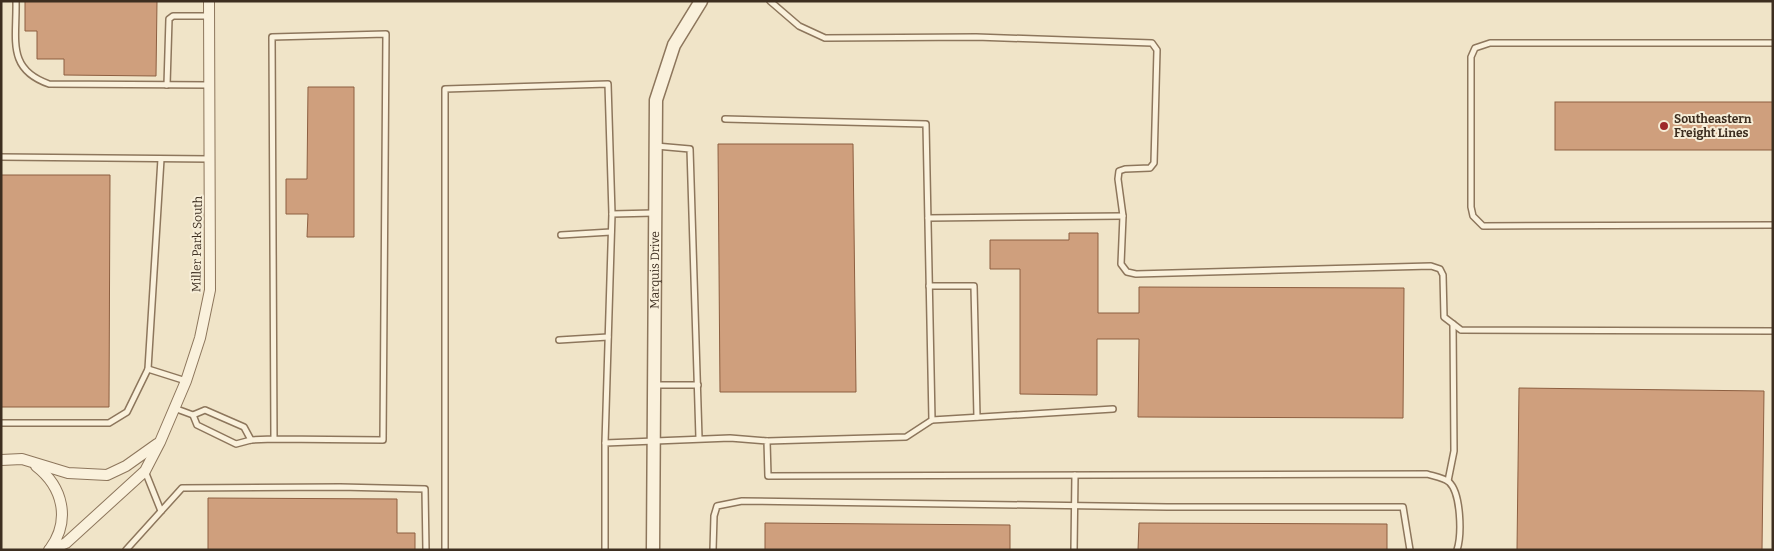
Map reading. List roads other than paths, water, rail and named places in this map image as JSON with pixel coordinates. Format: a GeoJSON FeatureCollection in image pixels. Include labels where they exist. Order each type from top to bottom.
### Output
{"type":"FeatureCollection","features":[{"type":"Feature","properties":{"kind":"street","name":"Miller Park South"},"geometry":{"type":"LineString","coordinates":[[49,550],[66,543],[145,471],[160,442],[186,381],[200,338],[210,290],[209,1]]}},
{"type":"Feature","properties":{"kind":"street","name":"Marquis Drive"},"geometry":{"type":"LineString","coordinates":[[653,550],[652,440],[656,100],[674,46],[701,1]]}},
{"type":"Feature","properties":{"kind":"street"},"geometry":{"type":"LineString","coordinates":[[1,460],[22,459],[33,464],[68,473],[107,475],[126,466],[160,442]]}},
{"type":"Feature","properties":{"kind":"street"},"geometry":{"type":"LineString","coordinates":[[33,464],[49,477],[62,502],[63,516],[60,531],[49,550]]}},
{"type":"Feature","properties":{"kind":"lane"},"geometry":{"type":"LineString","coordinates":[[16,1],[17,54],[19,63],[37,80],[49,84],[210,85]]}},
{"type":"Feature","properties":{"kind":"lane"},"geometry":{"type":"LineString","coordinates":[[770,1],[799,26],[825,38],[976,37],[1152,43],[1157,50],[1154,163],[1150,168],[1119,171],[1118,179],[1123,216],[1121,264],[1127,272],[1136,274],[1431,266],[1440,270],[1443,275],[1444,317],[1461,330],[1773,331]]}},
{"type":"Feature","properties":{"kind":"lane"},"geometry":{"type":"LineString","coordinates":[[167,85],[169,19],[173,16],[210,16]]}},
{"type":"Feature","properties":{"kind":"lane"},"geometry":{"type":"LineString","coordinates":[[194,415],[197,425],[236,444],[251,440],[274,439],[384,440],[386,34],[272,37],[274,439]]}},
{"type":"Feature","properties":{"kind":"lane"},"geometry":{"type":"LineString","coordinates":[[1773,43],[1490,43],[1475,48],[1471,57],[1471,207],[1473,216],[1483,226],[1773,225]]}},
{"type":"Feature","properties":{"kind":"lane"},"geometry":{"type":"LineString","coordinates":[[446,550],[446,89],[608,84],[612,214],[605,550]]}},
{"type":"Feature","properties":{"kind":"lane"},"geometry":{"type":"LineString","coordinates":[[725,120],[926,124],[932,420]]}},
{"type":"Feature","properties":{"kind":"lane"},"geometry":{"type":"LineString","coordinates":[[655,146],[690,149],[700,438]]}},
{"type":"Feature","properties":{"kind":"lane"},"geometry":{"type":"LineString","coordinates":[[1,157],[210,159]]}},
{"type":"Feature","properties":{"kind":"lane"},"geometry":{"type":"LineString","coordinates":[[1,423],[109,422],[127,412],[148,370],[161,159]]}},
{"type":"Feature","properties":{"kind":"lane"},"geometry":{"type":"LineString","coordinates":[[612,214],[655,213]]}},
{"type":"Feature","properties":{"kind":"lane"},"geometry":{"type":"LineString","coordinates":[[928,218],[1123,216]]}},
{"type":"Feature","properties":{"kind":"lane"},"geometry":{"type":"LineString","coordinates":[[561,235],[611,232]]}},
{"type":"Feature","properties":{"kind":"lane"},"geometry":{"type":"LineString","coordinates":[[929,286],[974,286],[977,417]]}},
{"type":"Feature","properties":{"kind":"lane"},"geometry":{"type":"LineString","coordinates":[[1448,481],[1454,450],[1453,324]]}},
{"type":"Feature","properties":{"kind":"lane"},"geometry":{"type":"LineString","coordinates":[[559,340],[608,337]]}},
{"type":"Feature","properties":{"kind":"lane"},"geometry":{"type":"LineString","coordinates":[[148,370],[186,381]]}},
{"type":"Feature","properties":{"kind":"lane"},"geometry":{"type":"LineString","coordinates":[[653,385],[698,385]]}},
{"type":"Feature","properties":{"kind":"lane"},"geometry":{"type":"LineString","coordinates":[[174,408],[194,415],[205,410],[244,427],[251,440]]}},
{"type":"Feature","properties":{"kind":"lane"},"geometry":{"type":"LineString","coordinates":[[606,443],[700,438],[767,441],[906,437],[932,420],[1113,408]]}},
{"type":"Feature","properties":{"kind":"lane"},"geometry":{"type":"LineString","coordinates":[[767,441],[768,476],[1427,474],[1448,481],[1457,494],[1460,541],[1458,550]]}},
{"type":"Feature","properties":{"kind":"lane"},"geometry":{"type":"LineString","coordinates":[[145,471],[161,511]]}},
{"type":"Feature","properties":{"kind":"lane"},"geometry":{"type":"LineString","coordinates":[[1074,550],[1075,475]]}},
{"type":"Feature","properties":{"kind":"lane"},"geometry":{"type":"LineString","coordinates":[[126,550],[182,488],[340,487],[425,489],[426,550]]}},
{"type":"Feature","properties":{"kind":"lane"},"geometry":{"type":"LineString","coordinates":[[713,550],[714,516],[717,506],[742,501],[1403,508],[1410,550]]}},
{"type":"Feature","properties":{"kind":"lane"},"geometry":{"type":"LineString","coordinates":[[132,543],[132,550]]}},
{"type":"Feature","properties":{"kind":"place","name":"Southeastern Freight Lines"},"geometry":{"type":"Point","coordinates":[1664,126]}}]}
